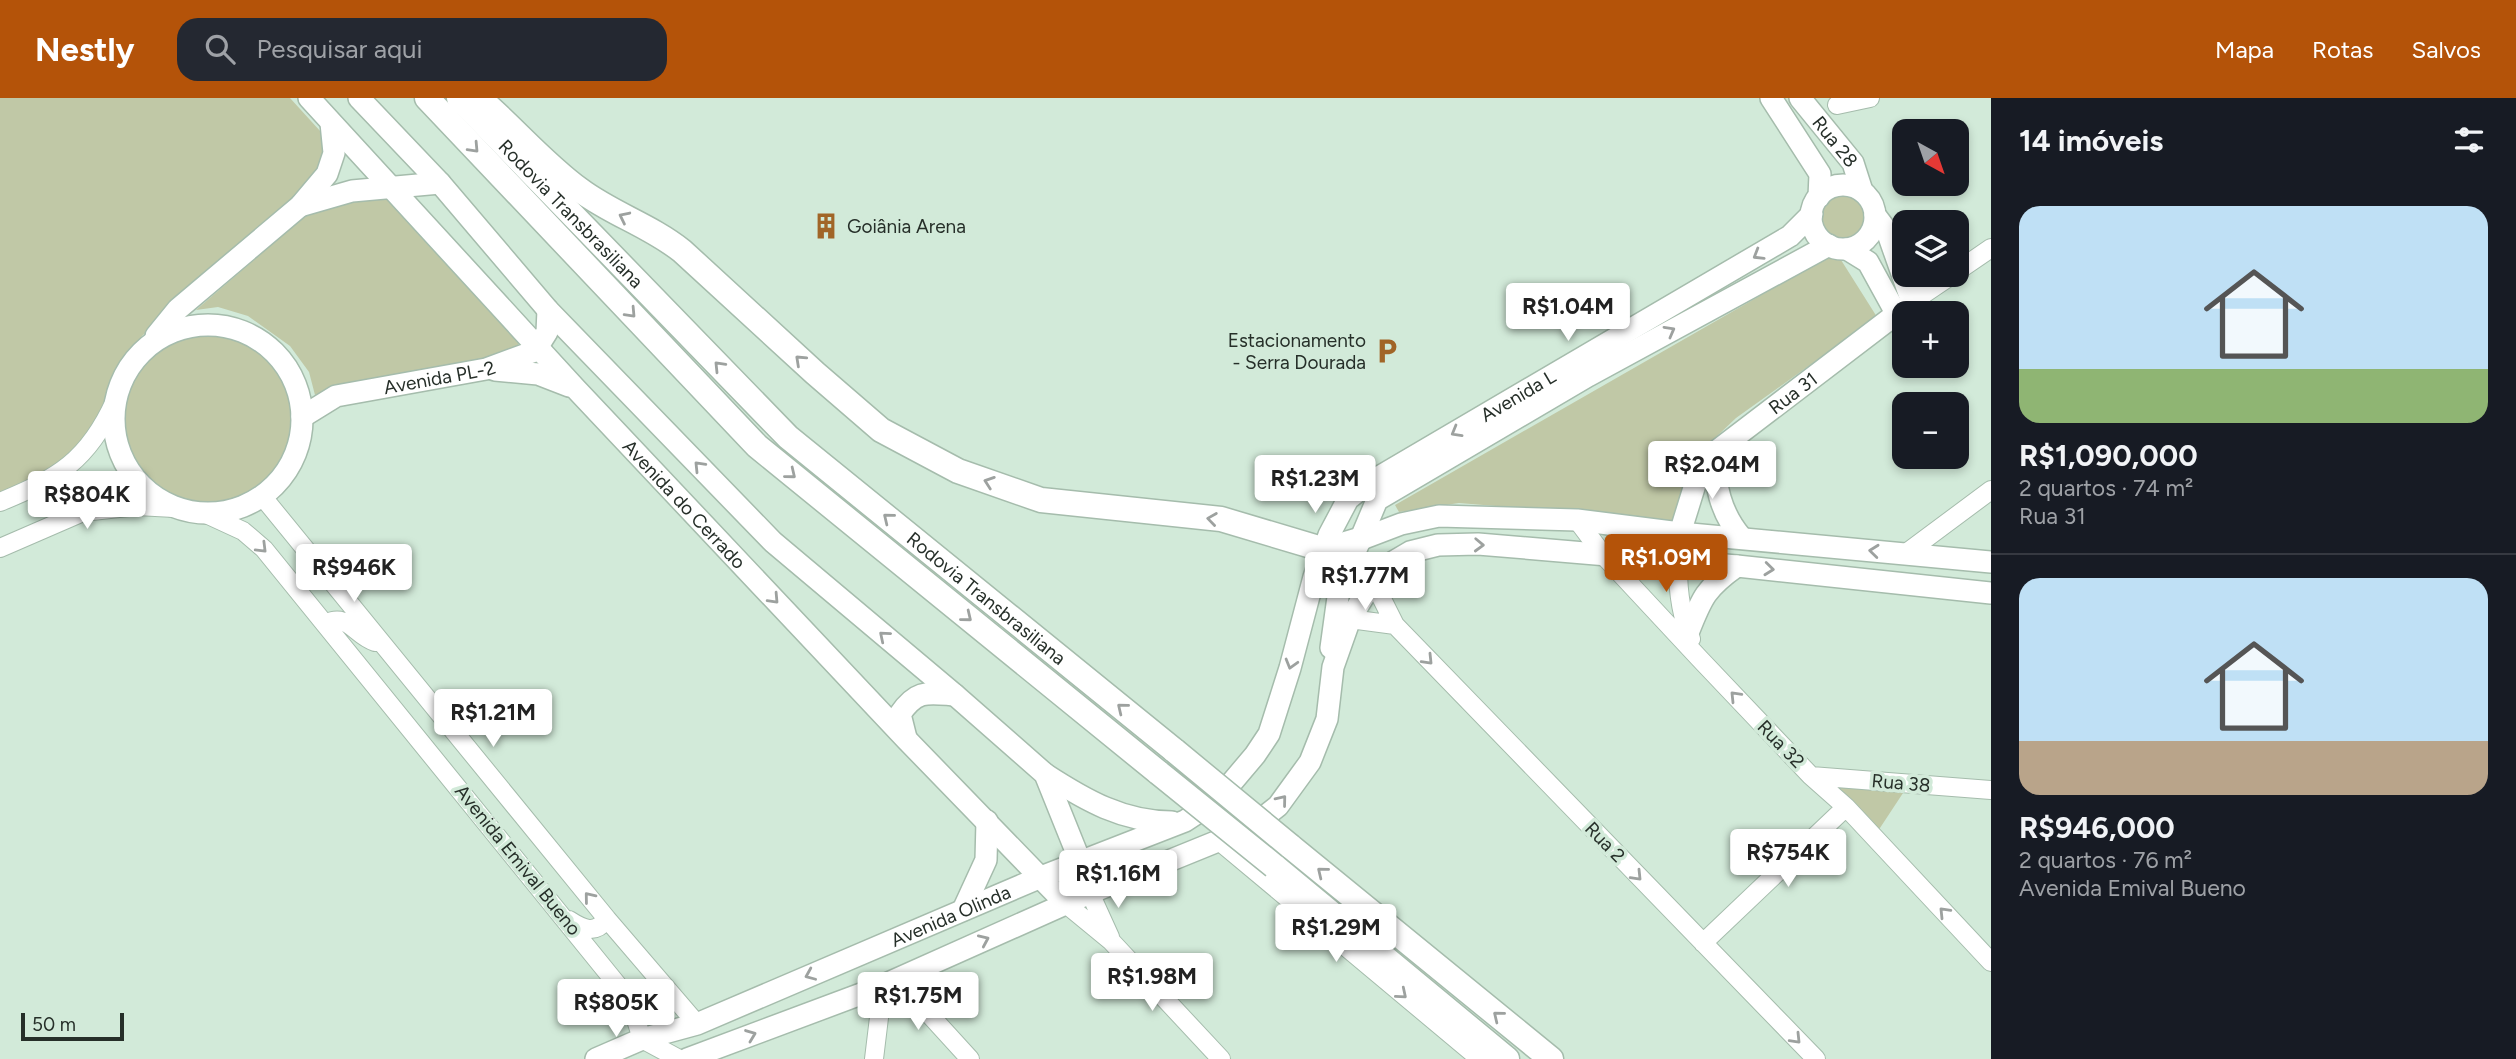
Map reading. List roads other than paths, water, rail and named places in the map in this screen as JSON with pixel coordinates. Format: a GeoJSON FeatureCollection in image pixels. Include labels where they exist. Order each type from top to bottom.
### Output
{"type":"FeatureCollection","features":[{"type":"Feature","properties":{"kind":"highway","name":"Rodovia Transbrasiliana"},"geometry":{"type":"LineString","coordinates":[[427,98],[757,446],[1507,1059]]}},
{"type":"Feature","properties":{"kind":"highway","name":"Rodovia Transbrasiliana"},"geometry":{"type":"LineString","coordinates":[[459,98],[788,437],[1551,1059]]}},
{"type":"Feature","properties":{"kind":"highway"},"geometry":{"type":"LineString","coordinates":[[479,98],[580,191],[614,212],[659,234],[682,251],[881,430],[958,471],[1041,500],[1221,519],[1325,550],[1359,540]]}},
{"type":"Feature","properties":{"kind":"main road","name":"Avenida do Cerrado"},"geometry":{"type":"LineString","coordinates":[[309,98],[576,389],[1066,904]]}},
{"type":"Feature","properties":{"kind":"main road","name":"Avenida do Cerrado"},"geometry":{"type":"LineString","coordinates":[[359,98],[440,183],[548,310],[773,542],[1045,774],[1090,893]]}},
{"type":"Feature","properties":{"kind":"main road","name":"Rua 28"},"geometry":{"type":"LineString","coordinates":[[1771,98],[1820,174],[1815,205]]}},
{"type":"Feature","properties":{"kind":"main road","name":"Rua 28"},"geometry":{"type":"LineString","coordinates":[[1800,98],[1853,163],[1862,191]]}},
{"type":"Feature","properties":{"kind":"main road"},"geometry":{"type":"LineString","coordinates":[[151,343],[174,331],[199,324],[225,326],[249,334],[271,348],[288,368],[299,391],[302,417],[298,447],[284,474],[262,496],[234,509],[204,513],[174,508],[145,491],[125,465],[114,434],[115,401],[127,369],[178,309],[300,206],[327,174],[334,153],[331,124]]}},
{"type":"Feature","properties":{"kind":"main road"},"geometry":{"type":"LineString","coordinates":[[300,206],[352,191],[440,183]]}},
{"type":"Feature","properties":{"kind":"main road"},"geometry":{"type":"LineString","coordinates":[[1838,247],[1864,241],[1871,233],[1875,215],[1874,206],[1862,191],[1844,185],[1826,190],[1815,205],[1815,232],[1838,247],[1868,262],[1899,301]]}},
{"type":"Feature","properties":{"kind":"main road","name":"Avenida L"},"geometry":{"type":"LineString","coordinates":[[1377,500],[1790,236],[1815,205]]}},
{"type":"Feature","properties":{"kind":"main road"},"geometry":{"type":"LineString","coordinates":[[1875,215],[1887,231],[1902,301]]}},
{"type":"Feature","properties":{"kind":"main road","name":"Avenida L"},"geometry":{"type":"LineString","coordinates":[[1308,598],[1329,535],[1348,499],[1367,484],[1583,368],[1838,247]]}},
{"type":"Feature","properties":{"kind":"main road"},"geometry":{"type":"LineString","coordinates":[[538,347],[547,332],[548,310]]}},
{"type":"Feature","properties":{"kind":"main road","name":"Rua 31"},"geometry":{"type":"LineString","coordinates":[[1680,533],[1698,475],[1714,453],[1892,318]]}},
{"type":"Feature","properties":{"kind":"main road","name":"Avenida PL-2"},"geometry":{"type":"LineString","coordinates":[[302,417],[336,396],[486,369],[535,351],[538,347]]}},
{"type":"Feature","properties":{"kind":"main road"},"geometry":{"type":"LineString","coordinates":[[486,369],[538,374],[576,389]]}},
{"type":"Feature","properties":{"kind":"main road"},"geometry":{"type":"LineString","coordinates":[[1714,453],[1715,483],[1722,509],[1730,525],[1741,537]]}},
{"type":"Feature","properties":{"kind":"main road"},"geometry":{"type":"LineString","coordinates":[[1377,500],[1381,513],[1387,519],[1401,524]]}},
{"type":"Feature","properties":{"kind":"main road"},"geometry":{"type":"LineString","coordinates":[[1333,667],[1331,640],[1339,590],[1377,500]]}},
{"type":"Feature","properties":{"kind":"main road"},"geometry":{"type":"LineString","coordinates":[[1359,540],[1401,524],[1439,516],[1577,520],[1680,533],[1991,562]]}},
{"type":"Feature","properties":{"kind":"main road"},"geometry":{"type":"LineString","coordinates":[[1359,540],[1373,582]]}},
{"type":"Feature","properties":{"kind":"main road","name":"Avenida Olinda"},"geometry":{"type":"LineString","coordinates":[[596,1059],[642,1039],[697,1024],[963,909],[1185,821],[1217,800],[1264,744],[1269,734],[1308,598],[1359,540]]}},
{"type":"Feature","properties":{"kind":"main road","name":"Avenida Olinda"},"geometry":{"type":"LineString","coordinates":[[688,1059],[877,988],[1090,893],[1250,828],[1278,806],[1310,762],[1327,719],[1333,667],[1350,619],[1373,582],[1393,562],[1410,552],[1438,545],[1478,544],[1677,560],[1991,593]]}},
{"type":"Feature","properties":{"kind":"main road"},"geometry":{"type":"LineString","coordinates":[[1688,633],[1704,594],[1714,582],[1737,566]]}},
{"type":"Feature","properties":{"kind":"main road"},"geometry":{"type":"LineString","coordinates":[[906,738],[900,714],[909,701],[925,692],[955,695]]}},
{"type":"Feature","properties":{"kind":"main road"},"geometry":{"type":"LineString","coordinates":[[1045,774],[1086,801],[1146,822],[1185,821]]}},
{"type":"Feature","properties":{"kind":"main road"},"geometry":{"type":"LineString","coordinates":[[963,909],[986,860],[987,821]]}},
{"type":"Feature","properties":{"kind":"street"},"geometry":{"type":"LineString","coordinates":[[1837,105],[1870,98]]}},
{"type":"Feature","properties":{"kind":"street"},"geometry":{"type":"LineString","coordinates":[[1969,263],[1991,248]]}},
{"type":"Feature","properties":{"kind":"street"},"geometry":{"type":"LineString","coordinates":[[1914,301],[1935,287]]}},
{"type":"Feature","properties":{"kind":"street"},"geometry":{"type":"LineString","coordinates":[[0,502],[41,485],[79,458],[102,429],[115,401]]}},
{"type":"Feature","properties":{"kind":"street"},"geometry":{"type":"LineString","coordinates":[[1905,554],[1991,490]]}},
{"type":"Feature","properties":{"kind":"street","name":"Avenida Emival Bueno"},"geometry":{"type":"LineString","coordinates":[[262,496],[607,919],[697,1024]]}},
{"type":"Feature","properties":{"kind":"street"},"geometry":{"type":"LineString","coordinates":[[0,548],[83,512],[137,506],[174,508]]}},
{"type":"Feature","properties":{"kind":"street","name":"Avenida Emival Bueno"},"geometry":{"type":"LineString","coordinates":[[204,513],[243,531],[264,549],[566,918],[632,1007],[642,1039]]}},
{"type":"Feature","properties":{"kind":"street","name":"Rua 32"},"geometry":{"type":"LineString","coordinates":[[1577,520],[1604,556],[1699,658],[1811,776],[1846,807],[1991,962]]}},
{"type":"Feature","properties":{"kind":"street","name":"Rua 31"},"geometry":{"type":"LineString","coordinates":[[1680,533],[1677,560],[1683,620],[1699,658]]}},
{"type":"Feature","properties":{"kind":"street","name":"Rua 2"},"geometry":{"type":"LineString","coordinates":[[1373,582],[1395,625],[1816,1059]]}},
{"type":"Feature","properties":{"kind":"street"},"geometry":{"type":"LineString","coordinates":[[1350,619],[1395,625]]}},
{"type":"Feature","properties":{"kind":"street"},"geometry":{"type":"LineString","coordinates":[[325,624],[333,620],[344,621],[364,638],[382,644]]}},
{"type":"Feature","properties":{"kind":"street","name":"Rua 38"},"geometry":{"type":"LineString","coordinates":[[1811,776],[1991,790]]}},
{"type":"Feature","properties":{"kind":"street"},"geometry":{"type":"LineString","coordinates":[[1703,943],[1846,807]]}},
{"type":"Feature","properties":{"kind":"street"},"geometry":{"type":"LineString","coordinates":[[1218,840],[1480,1059]]}},
{"type":"Feature","properties":{"kind":"street"},"geometry":{"type":"LineString","coordinates":[[1090,893],[1111,941]]}},
{"type":"Feature","properties":{"kind":"street"},"geometry":{"type":"LineString","coordinates":[[1066,904],[1111,941],[1221,1059]]}},
{"type":"Feature","properties":{"kind":"street"},"geometry":{"type":"LineString","coordinates":[[566,918],[590,930],[600,927],[607,919]]}},
{"type":"Feature","properties":{"kind":"street"},"geometry":{"type":"LineString","coordinates":[[897,979],[970,1059]]}},
{"type":"Feature","properties":{"kind":"street"},"geometry":{"type":"LineString","coordinates":[[874,1059],[881,1001],[877,988]]}},
{"type":"Feature","properties":{"kind":"street"},"geometry":{"type":"LineString","coordinates":[[625,1059],[642,1039],[679,1059]]}},
{"type":"Feature","properties":{"kind":"place","name":"Goiânia Arena"},"geometry":{"type":"Point","coordinates":[826,226]}},
{"type":"Feature","properties":{"kind":"place","name":"Estacionamento - Serra Dourada"},"geometry":{"type":"Point","coordinates":[1387,351]}}]}
